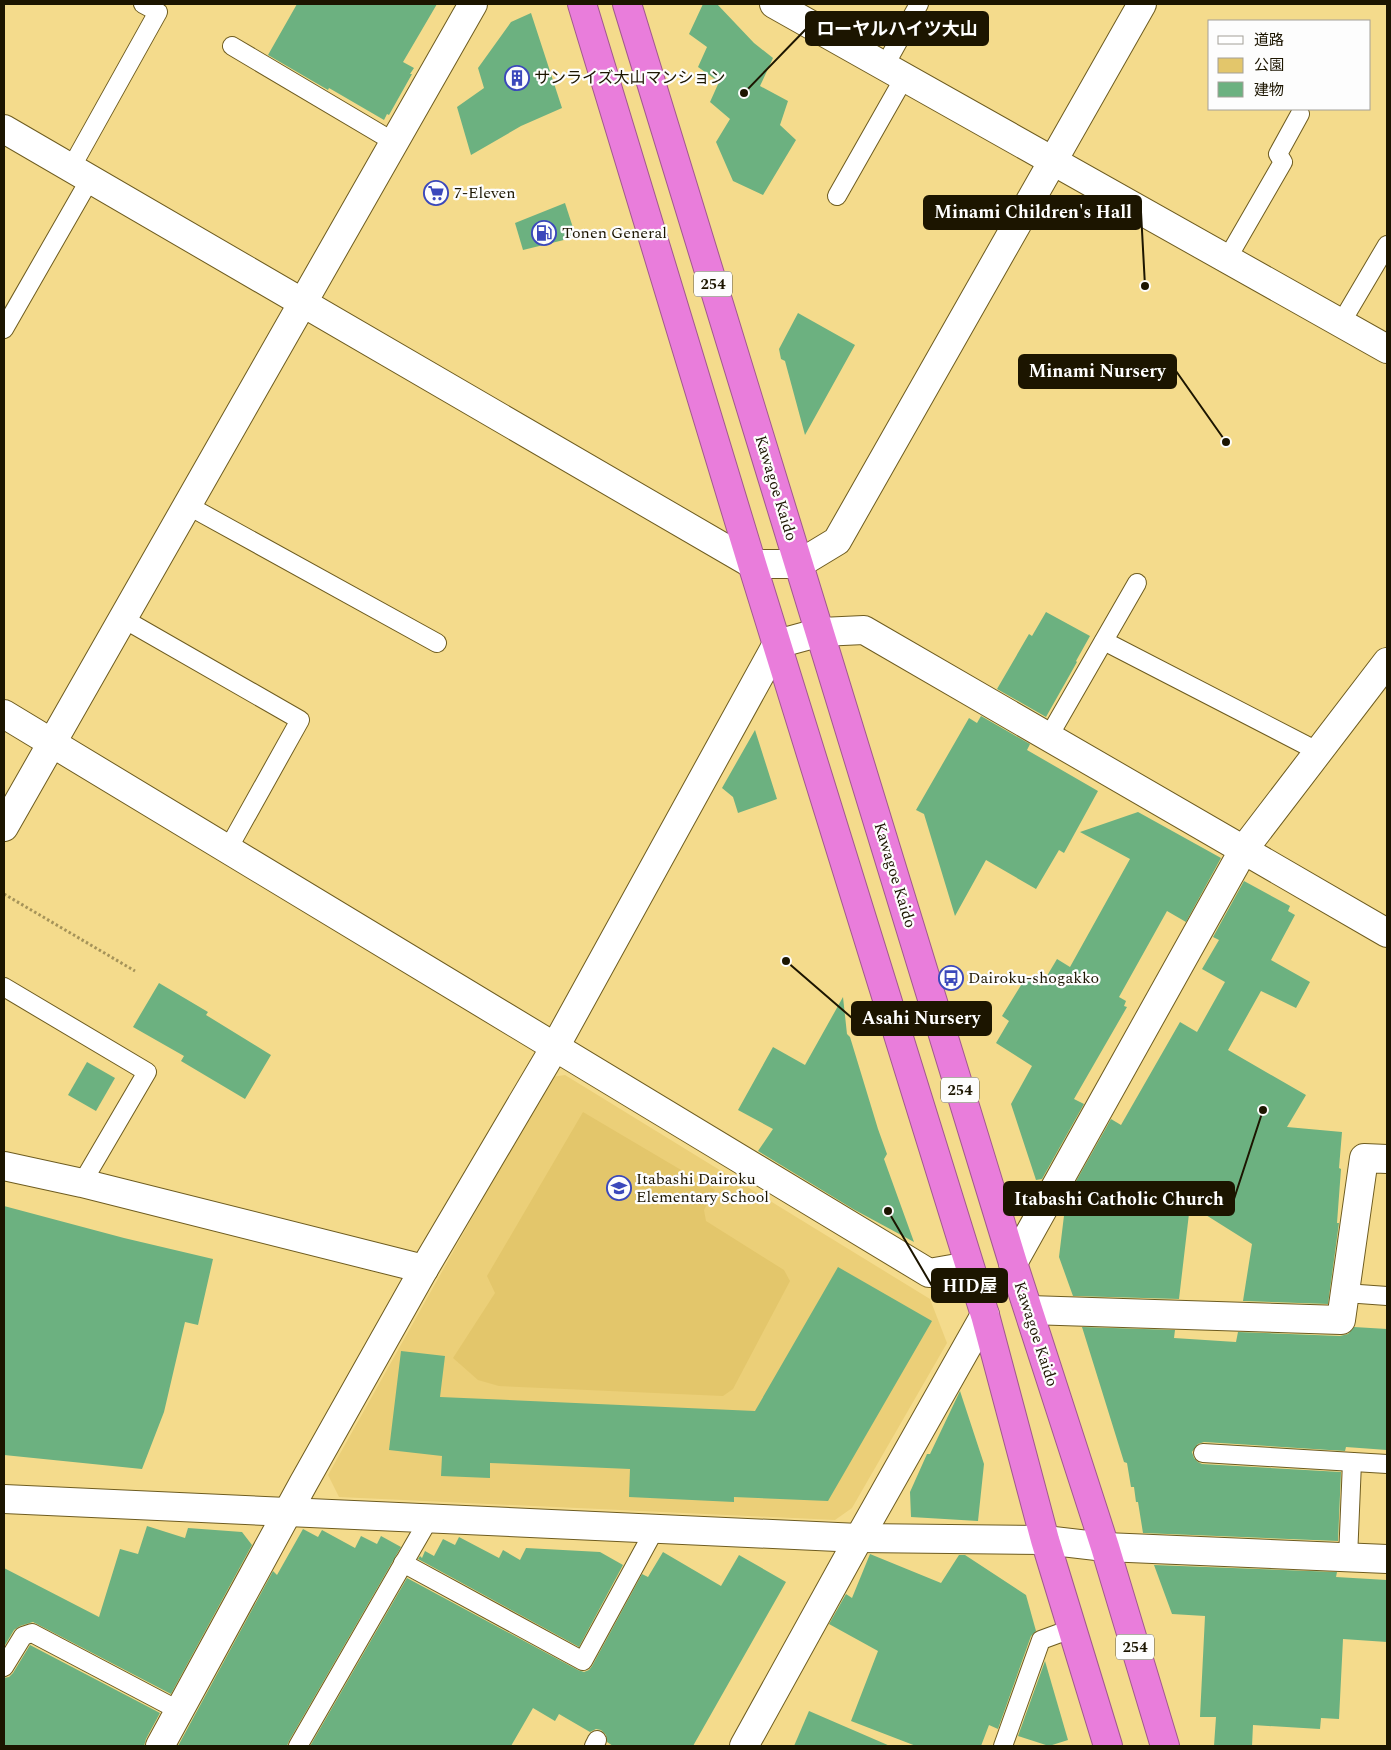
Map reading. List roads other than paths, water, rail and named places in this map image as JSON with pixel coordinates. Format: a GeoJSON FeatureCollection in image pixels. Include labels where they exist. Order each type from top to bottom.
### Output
{"type":"FeatureCollection","features":[{"type":"Feature","properties":{"kind":"highway","name":"254"},"geometry":{"type":"LineString","coordinates":[[582,4],[752,564],[985,1315],[1044,1540],[1108,1746]]}},
{"type":"Feature","properties":{"kind":"highway","name":"Kawagoe Kaido"},"geometry":{"type":"LineString","coordinates":[[626,4],[821,632],[1013,1263],[1105,1547],[1166,1746]]}},
{"type":"Feature","properties":{"kind":"street"},"geometry":{"type":"LineString","coordinates":[[4,827],[473,4]]}},
{"type":"Feature","properties":{"kind":"street"},"geometry":{"type":"LineString","coordinates":[[774,4],[1387,349]]}},
{"type":"Feature","properties":{"kind":"street"},"geometry":{"type":"LineString","coordinates":[[4,129],[752,564],[799,564],[837,541],[1142,4]]}},
{"type":"Feature","properties":{"kind":"street"},"geometry":{"type":"LineString","coordinates":[[160,1746],[288,1512],[424,1270],[555,1047],[777,644],[821,632],[864,630],[1387,933]]}},
{"type":"Feature","properties":{"kind":"street"},"geometry":{"type":"LineString","coordinates":[[1013,1263],[1244,849],[1387,662]]}},
{"type":"Feature","properties":{"kind":"street"},"geometry":{"type":"LineString","coordinates":[[4,714],[929,1273],[969,1266]]}},
{"type":"Feature","properties":{"kind":"street"},"geometry":{"type":"LineString","coordinates":[[1029,1310],[1342,1320],[1364,1158],[1387,1159]]}},
{"type":"Feature","properties":{"kind":"street"},"geometry":{"type":"LineString","coordinates":[[4,1166],[82,1183],[424,1270]]}},
{"type":"Feature","properties":{"kind":"street"},"geometry":{"type":"LineString","coordinates":[[744,1746],[985,1315]]}},
{"type":"Feature","properties":{"kind":"street"},"geometry":{"type":"LineString","coordinates":[[4,1499],[859,1538],[1044,1540],[1105,1547],[1387,1559]]}},
{"type":"Feature","properties":{"kind":"lane"},"geometry":{"type":"LineString","coordinates":[[4,329],[158,12],[144,4]]}},
{"type":"Feature","properties":{"kind":"lane"},"geometry":{"type":"LineString","coordinates":[[836,196],[894,72],[919,4]]}},
{"type":"Feature","properties":{"kind":"lane"},"geometry":{"type":"LineString","coordinates":[[232,46],[394,142]]}},
{"type":"Feature","properties":{"kind":"lane"},"geometry":{"type":"LineString","coordinates":[[1227,259],[1283,162],[1278,154],[1300,114]]}},
{"type":"Feature","properties":{"kind":"lane"},"geometry":{"type":"LineString","coordinates":[[1341,323],[1387,245]]}},
{"type":"Feature","properties":{"kind":"lane"},"geometry":{"type":"LineString","coordinates":[[187,505],[437,643]]}},
{"type":"Feature","properties":{"kind":"lane"},"geometry":{"type":"LineString","coordinates":[[1049,736],[1137,583]]}},
{"type":"Feature","properties":{"kind":"lane"},"geometry":{"type":"LineString","coordinates":[[122,618],[300,720],[228,849]]}},
{"type":"Feature","properties":{"kind":"lane"},"geometry":{"type":"LineString","coordinates":[[1104,641],[1319,752]]}},
{"type":"Feature","properties":{"kind":"lane"},"geometry":{"type":"LineString","coordinates":[[4,987],[147,1072],[82,1183]]}},
{"type":"Feature","properties":{"kind":"lane"},"geometry":{"type":"LineString","coordinates":[[1345,1293],[1387,1296]]}},
{"type":"Feature","properties":{"kind":"lane"},"geometry":{"type":"LineString","coordinates":[[1203,1453],[1387,1464]]}},
{"type":"Feature","properties":{"kind":"lane"},"geometry":{"type":"LineString","coordinates":[[1348,1558],[1352,1462]]}},
{"type":"Feature","properties":{"kind":"lane"},"geometry":{"type":"LineString","coordinates":[[298,1746],[429,1519]]}},
{"type":"Feature","properties":{"kind":"lane"},"geometry":{"type":"LineString","coordinates":[[403,1563],[583,1661],[655,1529]]}},
{"type":"Feature","properties":{"kind":"lane"},"geometry":{"type":"LineString","coordinates":[[1002,1746],[1041,1640],[1071,1629]]}},
{"type":"Feature","properties":{"kind":"lane"},"geometry":{"type":"LineString","coordinates":[[4,1667],[22,1636],[32,1633],[180,1711]]}},
{"type":"Feature","properties":{"kind":"place","name":"サンライズ大山マンション"},"geometry":{"type":"Point","coordinates":[517,78]}},
{"type":"Feature","properties":{"kind":"place","name":"ローヤルハイツ大山"},"geometry":{"type":"Point","coordinates":[744,93]}},
{"type":"Feature","properties":{"kind":"place","name":"7-Eleven"},"geometry":{"type":"Point","coordinates":[436,193]}},
{"type":"Feature","properties":{"kind":"place","name":"Tonen General"},"geometry":{"type":"Point","coordinates":[544,233]}},
{"type":"Feature","properties":{"kind":"place","name":"Minami Children's Hall"},"geometry":{"type":"Point","coordinates":[1145,286]}},
{"type":"Feature","properties":{"kind":"place","name":"Minami Nursery"},"geometry":{"type":"Point","coordinates":[1226,442]}},
{"type":"Feature","properties":{"kind":"place","name":"Asahi Nursery"},"geometry":{"type":"Point","coordinates":[786,961]}},
{"type":"Feature","properties":{"kind":"place","name":"Dairoku-shogakko"},"geometry":{"type":"Point","coordinates":[951,978]}},
{"type":"Feature","properties":{"kind":"place","name":"Itabashi Catholic Church"},"geometry":{"type":"Point","coordinates":[1263,1110]}},
{"type":"Feature","properties":{"kind":"place","name":"Itabashi Dairoku Elementary School"},"geometry":{"type":"Point","coordinates":[619,1188]}},
{"type":"Feature","properties":{"kind":"place","name":"HID屋"},"geometry":{"type":"Point","coordinates":[888,1211]}}]}
